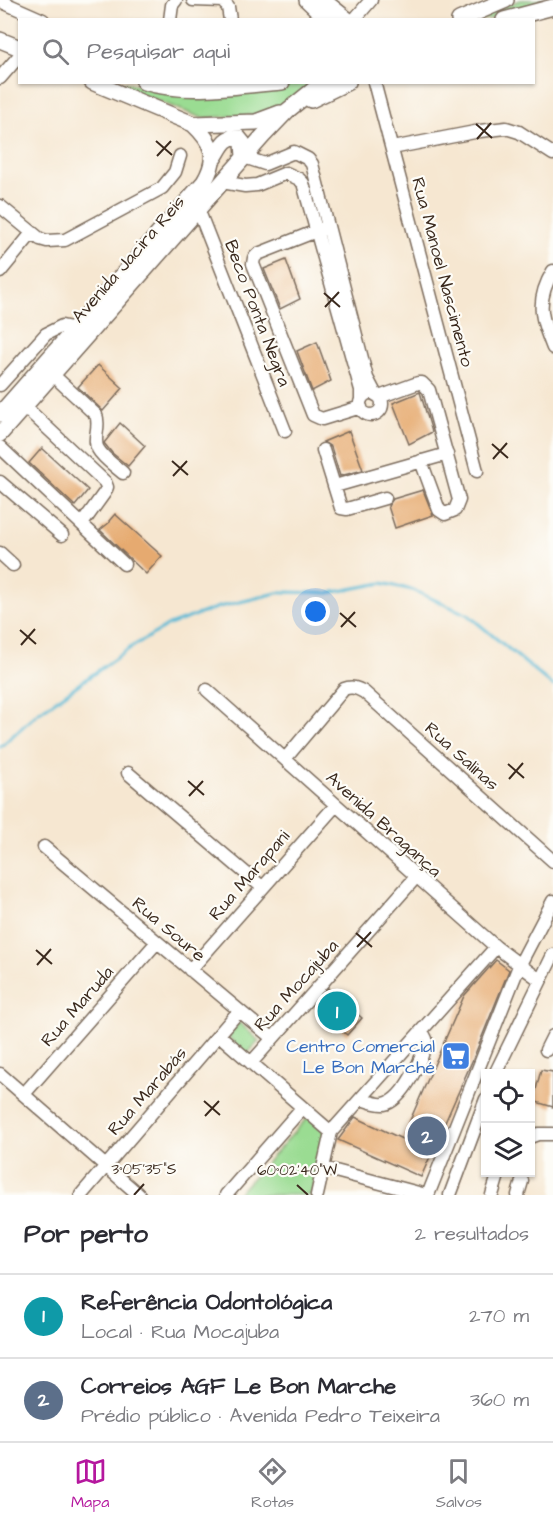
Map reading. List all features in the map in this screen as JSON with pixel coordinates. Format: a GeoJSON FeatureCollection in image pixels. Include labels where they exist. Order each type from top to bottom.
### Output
{"type":"FeatureCollection","features":[{"type":"Feature","properties":{"kind":"main road"},"geometry":{"type":"LineString","coordinates":[[307,0],[326,18]]}},
{"type":"Feature","properties":{"kind":"main road"},"geometry":{"type":"LineString","coordinates":[[323,0],[346,18]]}},
{"type":"Feature","properties":{"kind":"main road"},"geometry":{"type":"LineString","coordinates":[[464,18],[507,0]]}},
{"type":"Feature","properties":{"kind":"main road"},"geometry":{"type":"LineString","coordinates":[[512,18],[553,7]]}},
{"type":"Feature","properties":{"kind":"main road"},"geometry":{"type":"LineString","coordinates":[[0,40],[18,47]]}},
{"type":"Feature","properties":{"kind":"main road"},"geometry":{"type":"LineString","coordinates":[[97,84],[193,124],[208,140],[214,158]]}},
{"type":"Feature","properties":{"kind":"main road"},"geometry":{"type":"LineString","coordinates":[[151,84],[193,88],[252,84]]}},
{"type":"Feature","properties":{"kind":"main road"},"geometry":{"type":"LineString","coordinates":[[287,111],[321,84]]}},
{"type":"Feature","properties":{"kind":"main road"},"geometry":{"type":"LineString","coordinates":[[193,124],[256,122],[287,111],[344,84]]}},
{"type":"Feature","properties":{"kind":"main road","name":"Avenida Jacira Reis"},"geometry":{"type":"LineString","coordinates":[[0,434],[287,111]]}},
{"type":"Feature","properties":{"kind":"main road","name":"Avenida Jacira Reis"},"geometry":{"type":"LineString","coordinates":[[0,414],[196,193],[210,172],[214,158],[225,141],[238,137],[243,143],[244,157]]}},
{"type":"Feature","properties":{"kind":"street"},"geometry":{"type":"LineString","coordinates":[[170,18],[172,5],[176,0]]}},
{"type":"Feature","properties":{"kind":"street"},"geometry":{"type":"LineString","coordinates":[[193,0],[223,1],[230,18]]}},
{"type":"Feature","properties":{"kind":"street"},"geometry":{"type":"LineString","coordinates":[[356,18],[371,0]]}},
{"type":"Feature","properties":{"kind":"street"},"geometry":{"type":"LineString","coordinates":[[0,1],[38,18]]}},
{"type":"Feature","properties":{"kind":"street"},"geometry":{"type":"LineString","coordinates":[[0,78],[18,57]]}},
{"type":"Feature","properties":{"kind":"street","name":"Rua Manoel Nascimento"},"geometry":{"type":"LineString","coordinates":[[375,84],[477,471]]}},
{"type":"Feature","properties":{"kind":"street"},"geometry":{"type":"LineString","coordinates":[[392,148],[506,128],[519,132],[553,154]]}},
{"type":"Feature","properties":{"kind":"street"},"geometry":{"type":"LineString","coordinates":[[244,157],[265,164],[289,153],[299,154],[312,164],[323,228],[361,390],[361,404],[368,415],[378,413],[382,404],[367,378],[323,228],[303,183],[286,173]]}},
{"type":"Feature","properties":{"kind":"street"},"geometry":{"type":"LineString","coordinates":[[222,182],[245,186],[257,185],[286,173],[299,154]]}},
{"type":"Feature","properties":{"kind":"street"},"geometry":{"type":"LineString","coordinates":[[0,206],[47,241],[65,240],[162,188],[175,172],[180,156]]}},
{"type":"Feature","properties":{"kind":"street","name":"Beco Ponta Negra"},"geometry":{"type":"LineString","coordinates":[[198,209],[285,431]]}},
{"type":"Feature","properties":{"kind":"street"},"geometry":{"type":"LineString","coordinates":[[323,228],[258,254],[253,264],[313,415],[322,419],[361,404],[369,394],[378,396],[418,383],[426,386],[459,500],[455,510],[445,514],[439,510],[421,461]]}},
{"type":"Feature","properties":{"kind":"street"},"geometry":{"type":"LineString","coordinates":[[0,272],[32,232]]}},
{"type":"Feature","properties":{"kind":"street"},"geometry":{"type":"LineString","coordinates":[[553,271],[542,296],[541,310],[553,348]]}},
{"type":"Feature","properties":{"kind":"street","name":"Avenida Jacira Reis"},"geometry":{"type":"LineString","coordinates":[[0,385],[46,334],[62,326],[76,329]]}},
{"type":"Feature","properties":{"kind":"street"},"geometry":{"type":"LineString","coordinates":[[53,375],[96,415],[98,419],[97,449],[123,473]]}},
{"type":"Feature","properties":{"kind":"street"},"geometry":{"type":"LineString","coordinates":[[25,407],[105,482],[107,487],[105,492],[82,524]]}},
{"type":"Feature","properties":{"kind":"street"},"geometry":{"type":"LineString","coordinates":[[0,447],[124,564]]}},
{"type":"Feature","properties":{"kind":"street"},"geometry":{"type":"LineString","coordinates":[[323,450],[343,509],[385,498]]}},
{"type":"Feature","properties":{"kind":"street"},"geometry":{"type":"LineString","coordinates":[[335,486],[447,454]]}},
{"type":"Feature","properties":{"kind":"street"},"geometry":{"type":"LineString","coordinates":[[0,482],[62,535]]}},
{"type":"Feature","properties":{"kind":"street"},"geometry":{"type":"LineString","coordinates":[[0,554],[13,565]]}},
{"type":"Feature","properties":{"kind":"street","name":"Rua Salinas"},"geometry":{"type":"LineString","coordinates":[[285,759],[344,689],[349,687],[364,692],[553,861]]}},
{"type":"Feature","properties":{"kind":"street","name":"Avenida Bragança"},"geometry":{"type":"LineString","coordinates":[[207,690],[496,947],[540,980]]}},
{"type":"Feature","properties":{"kind":"street"},"geometry":{"type":"LineString","coordinates":[[128,772],[262,886]]}},
{"type":"Feature","properties":{"kind":"street","name":"Rua Marapani"},"geometry":{"type":"LineString","coordinates":[[190,970],[336,805]]}},
{"type":"Feature","properties":{"kind":"street","name":"Rua Soure"},"geometry":{"type":"LineString","coordinates":[[44,847],[272,1038]]}},
{"type":"Feature","properties":{"kind":"street","name":"Rua Mocajuba"},"geometry":{"type":"LineString","coordinates":[[251,1063],[416,877]]}},
{"type":"Feature","properties":{"kind":"street"},"geometry":{"type":"LineString","coordinates":[[324,1168],[427,1195],[519,966],[553,901]]}},
{"type":"Feature","properties":{"kind":"street","name":"Rua Maruda"},"geometry":{"type":"LineString","coordinates":[[24,1094],[157,942]]}},
{"type":"Feature","properties":{"kind":"street"},"geometry":{"type":"LineString","coordinates":[[316,1195],[331,1132],[496,947]]}},
{"type":"Feature","properties":{"kind":"street"},"geometry":{"type":"LineString","coordinates":[[497,1069],[553,955]]}},
{"type":"Feature","properties":{"kind":"street","name":"Rua Marabás"},"geometry":{"type":"LineString","coordinates":[[81,1195],[239,1011]]}},
{"type":"Feature","properties":{"kind":"street"},"geometry":{"type":"LineString","coordinates":[[361,1099],[380,1104],[396,1099],[418,1065],[425,1043],[422,1030]]}},
{"type":"Feature","properties":{"kind":"street"},"geometry":{"type":"LineString","coordinates":[[219,1035],[331,1132]]}},
{"type":"Feature","properties":{"kind":"street"},"geometry":{"type":"LineString","coordinates":[[546,1050],[553,1036]]}},
{"type":"Feature","properties":{"kind":"street"},"geometry":{"type":"LineString","coordinates":[[0,1074],[138,1195]]}},
{"type":"Feature","properties":{"kind":"street"},"geometry":{"type":"LineString","coordinates":[[226,1195],[302,1108]]}},
{"type":"Feature","properties":{"kind":"street"},"geometry":{"type":"LineString","coordinates":[[450,1195],[481,1111]]}},
{"type":"Feature","properties":{"kind":"street"},"geometry":{"type":"LineString","coordinates":[[535,1135],[553,1134]]}},
{"type":"Feature","properties":{"kind":"street"},"geometry":{"type":"LineString","coordinates":[[492,1195],[498,1177]]}},
{"type":"Feature","properties":{"kind":"street"},"geometry":{"type":"LineString","coordinates":[[518,1195],[522,1181]]}},
{"type":"Feature","properties":{"kind":"green space"},"geometry":{"type":"Polygon","coordinates":[[[520,0],[553,0],[553,2],[517,9],[493,18],[475,18],[520,0]]]}},
{"type":"Feature","properties":{"kind":"green space"},"geometry":{"type":"Polygon","coordinates":[[[114,84],[132,84],[160,90],[257,91],[299,84],[316,84],[289,104],[255,115],[202,118],[114,84]]]}},
{"type":"Feature","properties":{"kind":"green space"},"geometry":{"type":"Polygon","coordinates":[[[239,1022],[259,1041],[247,1054],[228,1037],[239,1022]]]}},
{"type":"Feature","properties":{"kind":"green space"},"geometry":{"type":"Polygon","coordinates":[[[308,1117],[328,1134],[311,1195],[237,1195],[308,1117]]]}},
{"type":"Feature","properties":{"kind":"building"},"geometry":{"type":"Polygon","coordinates":[[[286,260],[300,299],[280,309],[264,269],[286,260]]]}},
{"type":"Feature","properties":{"kind":"building"},"geometry":{"type":"Polygon","coordinates":[[[317,342],[331,381],[312,391],[297,351],[317,342]]]}},
{"type":"Feature","properties":{"kind":"building"},"geometry":{"type":"Polygon","coordinates":[[[98,365],[123,388],[103,411],[78,387],[98,365]]]}},
{"type":"Feature","properties":{"kind":"building"},"geometry":{"type":"Polygon","coordinates":[[[420,392],[432,432],[409,444],[393,403],[420,392]]]}},
{"type":"Feature","properties":{"kind":"building"},"geometry":{"type":"Polygon","coordinates":[[[120,423],[145,446],[128,466],[104,443],[120,423]]]}},
{"type":"Feature","properties":{"kind":"building"},"geometry":{"type":"Polygon","coordinates":[[[349,431],[363,470],[340,476],[331,447],[323,442],[349,431]]]}},
{"type":"Feature","properties":{"kind":"building"},"geometry":{"type":"Polygon","coordinates":[[[42,448],[88,490],[75,506],[29,463],[42,448]]]}},
{"type":"Feature","properties":{"kind":"building"},"geometry":{"type":"Polygon","coordinates":[[[423,490],[433,515],[395,528],[388,506],[393,499],[423,490]]]}},
{"type":"Feature","properties":{"kind":"building"},"geometry":{"type":"Polygon","coordinates":[[[115,514],[162,556],[146,574],[100,530],[110,522],[115,514]]]}},
{"type":"Feature","properties":{"kind":"building","name":"Centro Comercial Le Bon Marché"},"geometry":{"type":"Polygon","coordinates":[[[496,960],[509,970],[421,1177],[338,1140],[355,1117],[402,1139],[464,996],[496,960]]]}},
{"type":"Feature","properties":{"kind":"building"},"geometry":{"type":"Polygon","coordinates":[[[328,988],[362,1018],[347,1035],[314,1005],[328,988]]]}},
{"type":"Feature","properties":{"kind":"building"},"geometry":{"type":"Polygon","coordinates":[[[541,1070],[553,1072],[553,1107],[535,1102],[541,1070]]]}},
{"type":"Feature","properties":{"kind":"waterway"},"geometry":{"type":"LineString","coordinates":[[0,747],[38,713],[133,646],[169,625],[219,607],[281,592],[329,593],[382,583],[413,590],[468,615],[553,686]]}},
{"type":"Feature","properties":{"kind":"place","name":"Referência Odontológica"},"geometry":{"type":"Point","coordinates":[337,1011]}},
{"type":"Feature","properties":{"kind":"place","name":"Centro Comercial Le Bon Marché"},"geometry":{"type":"Point","coordinates":[456,1056]}},
{"type":"Feature","properties":{"kind":"place","name":"Correios AGF Le Bon Marche"},"geometry":{"type":"Point","coordinates":[427,1136]}}]}
